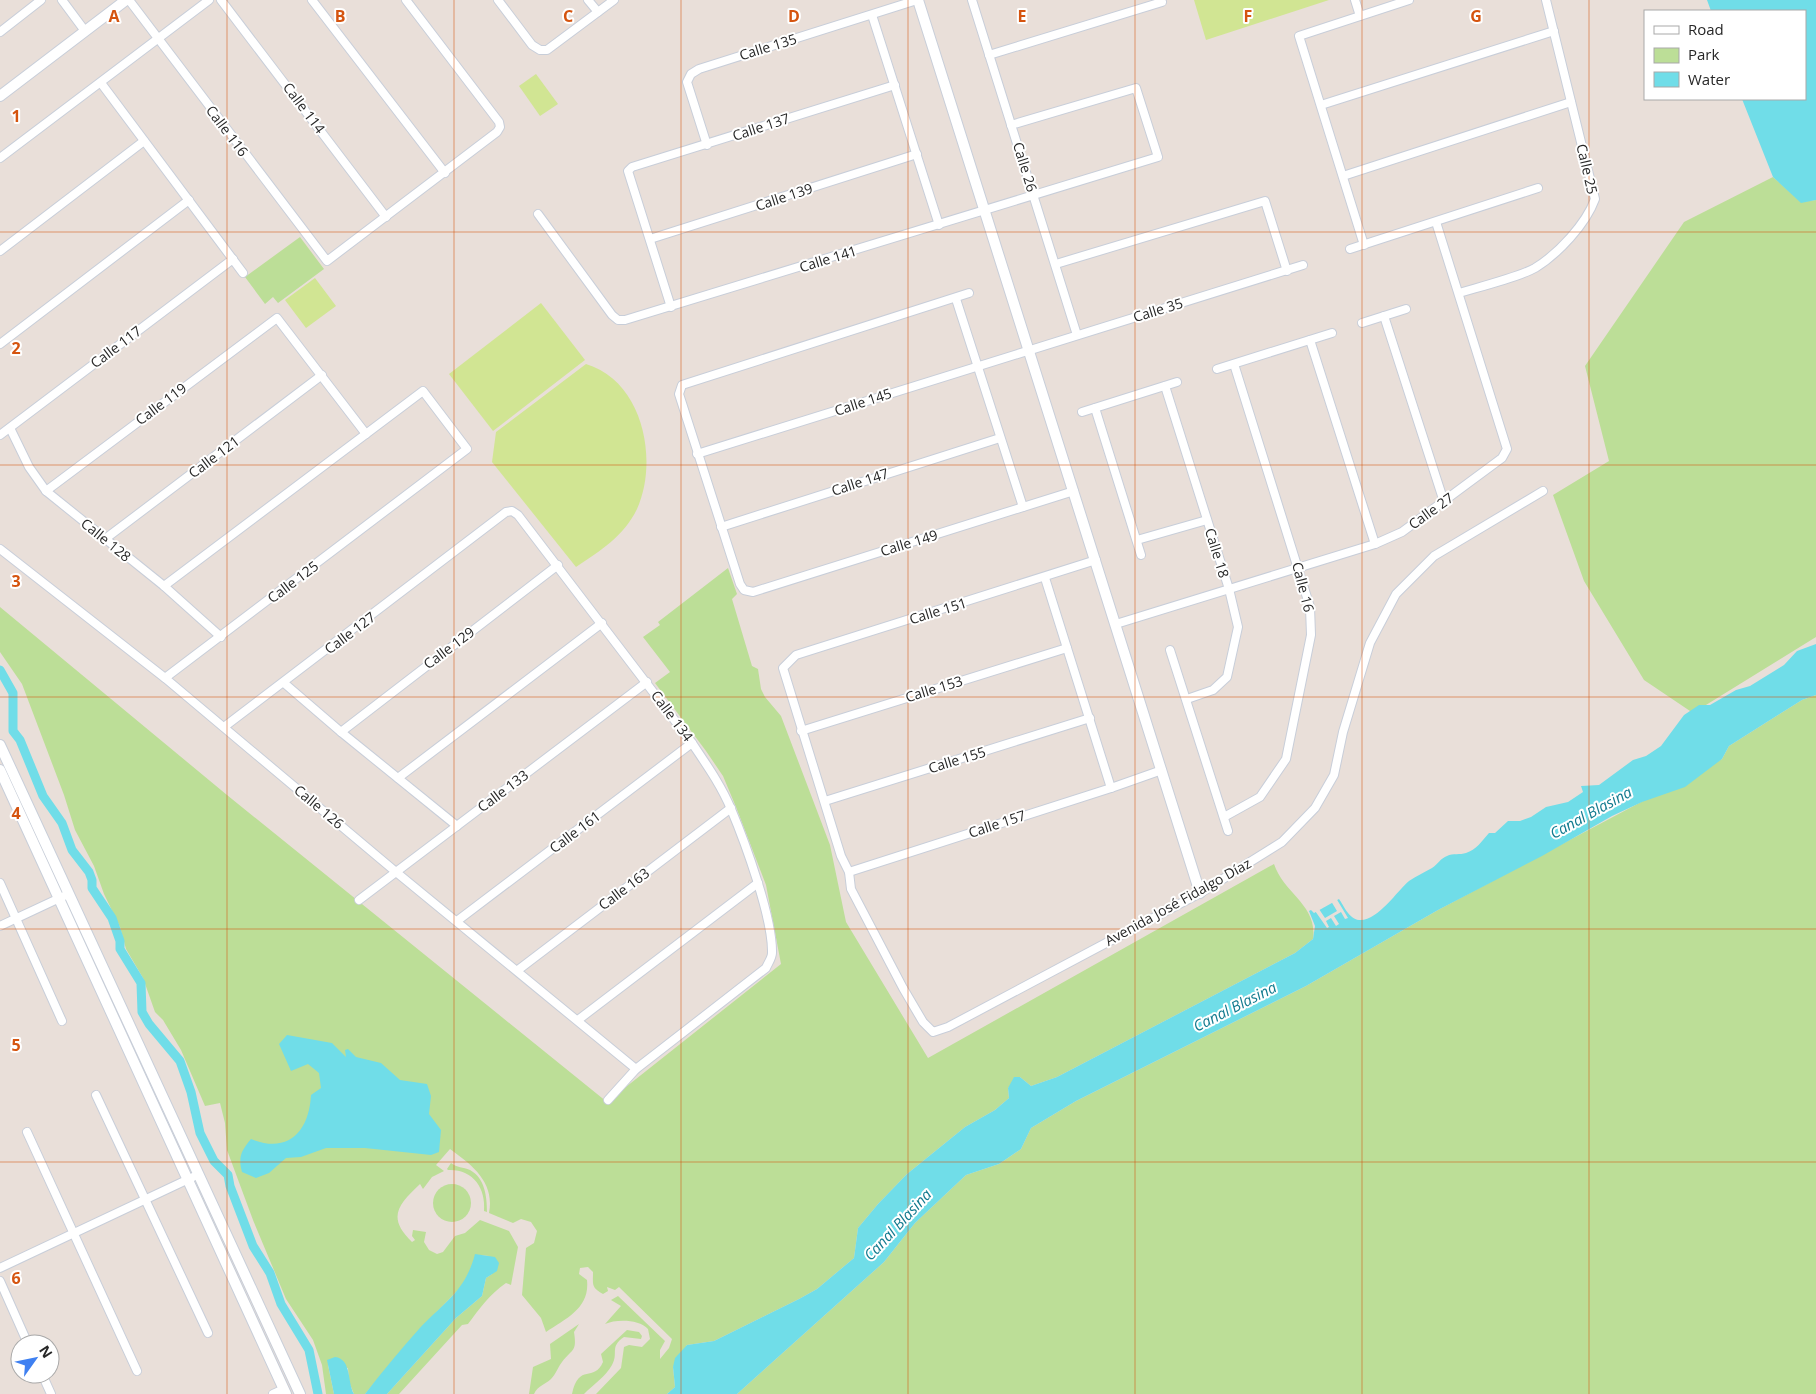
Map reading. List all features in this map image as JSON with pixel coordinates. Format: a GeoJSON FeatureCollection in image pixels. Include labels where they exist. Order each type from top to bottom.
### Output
{"type":"FeatureCollection","features":[{"type":"Feature","properties":{"kind":"street"},"geometry":{"type":"LineString","coordinates":[[0,32],[41,0]]}},
{"type":"Feature","properties":{"kind":"street"},"geometry":{"type":"LineString","coordinates":[[62,0],[85,31]]}},
{"type":"Feature","properties":{"kind":"street"},"geometry":{"type":"LineString","coordinates":[[0,96],[128,0]]}},
{"type":"Feature","properties":{"kind":"street","name":"Calle 116"},"geometry":{"type":"LineString","coordinates":[[128,0],[327,261],[386,217]]}},
{"type":"Feature","properties":{"kind":"street"},"geometry":{"type":"LineString","coordinates":[[0,158],[209,0]]}},
{"type":"Feature","properties":{"kind":"street","name":"Calle 114"},"geometry":{"type":"LineString","coordinates":[[221,0],[386,217]]}},
{"type":"Feature","properties":{"kind":"street"},"geometry":{"type":"LineString","coordinates":[[312,0],[445,173]]}},
{"type":"Feature","properties":{"kind":"street"},"geometry":{"type":"LineString","coordinates":[[386,217],[497,132],[500,127],[499,122],[406,0]]}},
{"type":"Feature","properties":{"kind":"street"},"geometry":{"type":"LineString","coordinates":[[498,0],[532,45],[540,50],[547,50],[614,0]]}},
{"type":"Feature","properties":{"kind":"street"},"geometry":{"type":"LineString","coordinates":[[588,0],[598,12]]}},
{"type":"Feature","properties":{"kind":"street"},"geometry":{"type":"LineString","coordinates":[[918,0],[1200,893]]}},
{"type":"Feature","properties":{"kind":"street","name":"Calle 135"},"geometry":{"type":"LineString","coordinates":[[707,145],[687,82],[691,74],[699,69],[918,0]]}},
{"type":"Feature","properties":{"kind":"street","name":"Calle 26"},"geometry":{"type":"LineString","coordinates":[[972,0],[1077,335]]}},
{"type":"Feature","properties":{"kind":"street"},"geometry":{"type":"LineString","coordinates":[[989,55],[1162,2],[1162,0]]}},
{"type":"Feature","properties":{"kind":"street"},"geometry":{"type":"LineString","coordinates":[[1354,0],[1360,16]]}},
{"type":"Feature","properties":{"kind":"street"},"geometry":{"type":"LineString","coordinates":[[1364,245],[1300,37],[1409,0]]}},
{"type":"Feature","properties":{"kind":"street","name":"Calle 25"},"geometry":{"type":"LineString","coordinates":[[1459,293],[1535,268],[1565,242],[1589,215],[1595,199],[1546,0]]}},
{"type":"Feature","properties":{"kind":"street"},"geometry":{"type":"LineString","coordinates":[[872,15],[939,225]]}},
{"type":"Feature","properties":{"kind":"street"},"geometry":{"type":"LineString","coordinates":[[1322,105],[1554,31]]}},
{"type":"Feature","properties":{"kind":"street"},"geometry":{"type":"LineString","coordinates":[[101,82],[243,273]]}},
{"type":"Feature","properties":{"kind":"street","name":"Calle 137"},"geometry":{"type":"LineString","coordinates":[[650,239],[628,170],[632,167],[894,85]]}},
{"type":"Feature","properties":{"kind":"street","name":"Calle 141"},"geometry":{"type":"LineString","coordinates":[[538,214],[618,320],[671,307],[1158,157],[1136,88],[1012,125]]}},
{"type":"Feature","properties":{"kind":"street"},"geometry":{"type":"LineString","coordinates":[[1343,176],[1572,102]]}},
{"type":"Feature","properties":{"kind":"street"},"geometry":{"type":"LineString","coordinates":[[0,251],[144,141]]}},
{"type":"Feature","properties":{"kind":"street","name":"Calle 139"},"geometry":{"type":"LineString","coordinates":[[650,239],[917,154]]}},
{"type":"Feature","properties":{"kind":"street"},"geometry":{"type":"LineString","coordinates":[[1350,249],[1538,188]]}},
{"type":"Feature","properties":{"kind":"street"},"geometry":{"type":"LineString","coordinates":[[0,344],[189,200]]}},
{"type":"Feature","properties":{"kind":"street"},"geometry":{"type":"LineString","coordinates":[[1056,264],[1265,201],[1287,271]]}},
{"type":"Feature","properties":{"kind":"street","name":"Calle 27"},"geometry":{"type":"LineString","coordinates":[[1116,624],[1374,544],[1402,532],[1502,458],[1507,449],[1436,222]]}},
{"type":"Feature","properties":{"kind":"street"},"geometry":{"type":"LineString","coordinates":[[650,239],[671,307]]}},
{"type":"Feature","properties":{"kind":"street","name":"Calle 117"},"geometry":{"type":"LineString","coordinates":[[0,435],[232,259]]}},
{"type":"Feature","properties":{"kind":"street","name":"Calle 35"},"geometry":{"type":"LineString","coordinates":[[1029,349],[1303,265]]}},
{"type":"Feature","properties":{"kind":"street"},"geometry":{"type":"LineString","coordinates":[[721,526],[679,394],[682,385],[956,299],[969,293]]}},
{"type":"Feature","properties":{"kind":"street"},"geometry":{"type":"LineString","coordinates":[[956,299],[1023,507]]}},
{"type":"Feature","properties":{"kind":"street"},"geometry":{"type":"LineString","coordinates":[[1362,323],[1406,309]]}},
{"type":"Feature","properties":{"kind":"street"},"geometry":{"type":"LineString","coordinates":[[1384,316],[1444,502]]}},
{"type":"Feature","properties":{"kind":"street","name":"Calle 119"},"geometry":{"type":"LineString","coordinates":[[46,491],[277,318],[322,375]]}},
{"type":"Feature","properties":{"kind":"street"},"geometry":{"type":"LineString","coordinates":[[1217,369],[1332,333]]}},
{"type":"Feature","properties":{"kind":"street"},"geometry":{"type":"LineString","coordinates":[[1310,340],[1374,544]]}},
{"type":"Feature","properties":{"kind":"street","name":"Calle 145"},"geometry":{"type":"LineString","coordinates":[[697,454],[1029,349]]}},
{"type":"Feature","properties":{"kind":"street","name":"Calle 16"},"geometry":{"type":"LineString","coordinates":[[1224,817],[1260,797],[1286,759],[1311,634],[1310,607],[1299,568],[1234,364]]}},
{"type":"Feature","properties":{"kind":"street"},"geometry":{"type":"LineString","coordinates":[[164,586],[366,434],[322,375]]}},
{"type":"Feature","properties":{"kind":"street","name":"Calle 121"},"geometry":{"type":"LineString","coordinates":[[105,539],[322,375]]}},
{"type":"Feature","properties":{"kind":"street"},"geometry":{"type":"LineString","coordinates":[[1082,412],[1177,382]]}},
{"type":"Feature","properties":{"kind":"street","name":"Calle 18"},"geometry":{"type":"LineString","coordinates":[[1165,386],[1229,589],[1238,628],[1227,677],[1213,690],[1186,698]]}},
{"type":"Feature","properties":{"kind":"street","name":"Calle 125"},"geometry":{"type":"LineString","coordinates":[[165,678],[467,449],[423,391],[366,434]]}},
{"type":"Feature","properties":{"kind":"street"},"geometry":{"type":"LineString","coordinates":[[1095,408],[1141,555]]}},
{"type":"Feature","properties":{"kind":"street","name":"Calle 128"},"geometry":{"type":"LineString","coordinates":[[10,428],[30,468],[46,491],[164,586],[221,637]]}},
{"type":"Feature","properties":{"kind":"street","name":"Calle 147"},"geometry":{"type":"LineString","coordinates":[[721,526],[1000,438]]}},
{"type":"Feature","properties":{"kind":"street","name":"Calle 149"},"geometry":{"type":"LineString","coordinates":[[721,526],[740,584],[744,590],[753,592],[1074,491]]}},
{"type":"Feature","properties":{"kind":"street","name":"Avenida José Fidalgo Díaz"},"geometry":{"type":"LineString","coordinates":[[849,872],[851,889],[903,988],[923,1022],[933,1032],[948,1027],[1200,893],[1282,842],[1315,808],[1334,774],[1370,643],[1396,594],[1434,556],[1543,491]]}},
{"type":"Feature","properties":{"kind":"street","name":"Calle 134"},"geometry":{"type":"LineString","coordinates":[[474,537],[506,512],[512,511],[518,515],[647,682],[715,776],[731,808],[758,883],[770,936],[772,955],[766,968],[636,1069],[608,1100]]}},
{"type":"Feature","properties":{"kind":"street"},"geometry":{"type":"LineString","coordinates":[[1137,540],[1207,520]]}},
{"type":"Feature","properties":{"kind":"street","name":"Calle 127"},"geometry":{"type":"LineString","coordinates":[[224,727],[474,537]]}},
{"type":"Feature","properties":{"kind":"street","name":"Calle 126"},"geometry":{"type":"LineString","coordinates":[[0,549],[165,678],[396,872],[518,970],[636,1069]]}},
{"type":"Feature","properties":{"kind":"street","name":"Calle 151"},"geometry":{"type":"LineString","coordinates":[[801,731],[783,668],[796,655],[1045,578],[1096,560]]}},
{"type":"Feature","properties":{"kind":"street","name":"Calle 129"},"geometry":{"type":"LineString","coordinates":[[341,732],[558,565]]}},
{"type":"Feature","properties":{"kind":"street"},"geometry":{"type":"LineString","coordinates":[[1045,578],[1111,788]]}},
{"type":"Feature","properties":{"kind":"street"},"geometry":{"type":"LineString","coordinates":[[398,778],[602,623]]}},
{"type":"Feature","properties":{"kind":"street","name":"Calle 153"},"geometry":{"type":"LineString","coordinates":[[801,731],[1067,648]]}},
{"type":"Feature","properties":{"kind":"street"},"geometry":{"type":"LineString","coordinates":[[1170,650],[1228,831]]}},
{"type":"Feature","properties":{"kind":"street","name":"Calle 133"},"geometry":{"type":"LineString","coordinates":[[359,900],[647,682]]}},
{"type":"Feature","properties":{"kind":"street"},"geometry":{"type":"LineString","coordinates":[[284,683],[457,826]]}},
{"type":"Feature","properties":{"kind":"street","name":"Calle 155"},"geometry":{"type":"LineString","coordinates":[[825,801],[1090,718]]}},
{"type":"Feature","properties":{"kind":"street"},"geometry":{"type":"LineString","coordinates":[[801,731],[825,801],[841,856],[849,872]]}},
{"type":"Feature","properties":{"kind":"street","name":"Calle 161"},"geometry":{"type":"LineString","coordinates":[[457,921],[692,743]]}},
{"type":"Feature","properties":{"kind":"street"},"geometry":{"type":"LineString","coordinates":[[0,745],[63,896],[188,1180],[285,1391],[273,1394]]}},
{"type":"Feature","properties":{"kind":"street"},"geometry":{"type":"LineString","coordinates":[[0,770],[199,1174],[300,1394]]}},
{"type":"Feature","properties":{"kind":"street","name":"Calle 157"},"geometry":{"type":"LineString","coordinates":[[849,872],[1162,770]]}},
{"type":"Feature","properties":{"kind":"street","name":"Calle 163"},"geometry":{"type":"LineString","coordinates":[[518,970],[731,808]]}},
{"type":"Feature","properties":{"kind":"street"},"geometry":{"type":"LineString","coordinates":[[0,883],[62,1021]]}},
{"type":"Feature","properties":{"kind":"street"},"geometry":{"type":"LineString","coordinates":[[578,1020],[758,883]]}},
{"type":"Feature","properties":{"kind":"street"},"geometry":{"type":"LineString","coordinates":[[0,926],[63,896]]}},
{"type":"Feature","properties":{"kind":"street"},"geometry":{"type":"LineString","coordinates":[[96,1095],[208,1333]]}},
{"type":"Feature","properties":{"kind":"street"},"geometry":{"type":"LineString","coordinates":[[27,1132],[137,1371]]}},
{"type":"Feature","properties":{"kind":"street"},"geometry":{"type":"LineString","coordinates":[[0,1268],[199,1174]]}},
{"type":"Feature","properties":{"kind":"street"},"geometry":{"type":"LineString","coordinates":[[0,1281],[24,1334]]}},
{"type":"Feature","properties":{"kind":"green space"},"geometry":{"type":"Polygon","coordinates":[[[1194,0],[1329,0],[1206,40],[1194,0]]]}},
{"type":"Feature","properties":{"kind":"green space"},"geometry":{"type":"Polygon","coordinates":[[[536,74],[558,104],[540,116],[519,86],[536,74]]]}},
{"type":"Feature","properties":{"kind":"green space"},"geometry":{"type":"Polygon","coordinates":[[[1773,177],[1801,202],[1816,200],[1816,637],[1693,713],[1644,680],[1584,581],[1553,495],[1609,461],[1585,366],[1684,222],[1773,177]]]}},
{"type":"Feature","properties":{"kind":"green space"},"geometry":{"type":"Polygon","coordinates":[[[300,237],[324,269],[278,303],[273,297],[265,304],[245,277],[300,237]]]}},
{"type":"Feature","properties":{"kind":"green space"},"geometry":{"type":"Polygon","coordinates":[[[315,278],[336,306],[306,328],[285,300],[315,278]]]}},
{"type":"Feature","properties":{"kind":"green space"},"geometry":{"type":"Polygon","coordinates":[[[541,303],[585,360],[493,431],[449,374],[541,303]]]}},
{"type":"Feature","properties":{"kind":"green space"},"geometry":{"type":"Polygon","coordinates":[[[586,364],[605,373],[621,387],[633,404],[641,424],[646,446],[646,468],[643,489],[632,519],[611,542],[576,567],[492,462],[496,432],[586,364]]]}},
{"type":"Feature","properties":{"kind":"green space"},"geometry":{"type":"Polygon","coordinates":[[[728,568],[737,594],[732,599],[752,666],[758,669],[761,689],[765,697],[781,716],[830,845],[846,922],[928,1058],[1274,864],[1285,884],[1310,917],[1313,927],[1313,939],[1295,953],[1057,1077],[1031,1086],[1020,1077],[1008,1088],[1009,1098],[995,1110],[965,1127],[907,1174],[878,1204],[858,1228],[854,1258],[817,1289],[799,1299],[714,1341],[687,1345],[673,1367],[675,1387],[667,1394],[596,1394],[621,1368],[624,1347],[629,1345],[642,1347],[650,1339],[648,1329],[639,1323],[621,1321],[605,1324],[621,1306],[611,1300],[618,1296],[665,1341],[660,1350],[660,1359],[669,1348],[672,1339],[619,1287],[615,1290],[607,1287],[608,1291],[603,1294],[596,1289],[593,1283],[593,1272],[588,1267],[580,1268],[579,1274],[587,1280],[587,1290],[581,1305],[569,1317],[546,1332],[541,1318],[522,1295],[526,1248],[534,1243],[537,1231],[531,1222],[521,1219],[513,1223],[489,1213],[489,1192],[485,1183],[474,1168],[450,1149],[436,1165],[444,1171],[432,1177],[423,1189],[420,1184],[401,1205],[398,1211],[399,1225],[412,1242],[415,1240],[412,1236],[413,1230],[426,1232],[424,1242],[429,1250],[437,1254],[443,1252],[455,1236],[465,1233],[480,1220],[509,1231],[518,1247],[511,1285],[506,1283],[495,1292],[468,1324],[462,1325],[399,1394],[387,1394],[456,1318],[482,1296],[486,1278],[492,1274],[489,1256],[479,1255],[461,1287],[421,1328],[365,1394],[354,1394],[349,1382],[348,1368],[328,1365],[334,1394],[326,1394],[322,1365],[313,1340],[286,1299],[253,1220],[227,1150],[225,1123],[220,1103],[205,1106],[181,1050],[163,1020],[155,1012],[143,978],[126,949],[120,927],[104,894],[94,866],[75,830],[64,795],[22,684],[0,652],[0,607],[227,795],[607,1102],[781,964],[766,885],[723,776],[655,683],[670,672],[643,637],[660,625],[658,622],[728,568]]]}},
{"type":"Feature","properties":{"kind":"green space"},"geometry":{"type":"Polygon","coordinates":[[[1816,695],[1816,1394],[737,1394],[884,1262],[915,1223],[966,1175],[999,1164],[1021,1149],[1031,1128],[1076,1101],[1306,986],[1438,910],[1722,759],[1729,746],[1802,700],[1816,695]]]}},
{"type":"Feature","properties":{"kind":"green space"},"geometry":{"type":"Polygon","coordinates":[[[451,1163],[470,1170],[479,1178],[486,1194],[487,1212],[484,1211],[483,1195],[476,1182],[471,1176],[464,1173],[448,1170],[451,1163]]]}},
{"type":"Feature","properties":{"kind":"green space"},"geometry":{"type":"Polygon","coordinates":[[[452,1184],[466,1189],[471,1203],[466,1217],[452,1222],[438,1217],[433,1203],[438,1189],[452,1184]]]}},
{"type":"Feature","properties":{"kind":"green space"},"geometry":{"type":"Polygon","coordinates":[[[579,1324],[574,1332],[575,1343],[573,1349],[551,1379],[534,1394],[529,1394],[533,1367],[551,1359],[550,1344],[579,1324]]]}},
{"type":"Feature","properties":{"kind":"green space"},"geometry":{"type":"Polygon","coordinates":[[[627,1330],[639,1332],[642,1336],[641,1339],[624,1337],[615,1347],[614,1361],[606,1373],[584,1394],[572,1394],[579,1378],[599,1368],[603,1362],[601,1354],[627,1330]]]}},
{"type":"Feature","properties":{"kind":"water"},"geometry":{"type":"Polygon","coordinates":[[[1707,0],[1816,0],[1816,200],[1801,203],[1773,177],[1742,100],[1806,100],[1806,10],[1711,10],[1707,0]]]}},
{"type":"Feature","properties":{"kind":"water","name":"Canal Blasina"},"geometry":{"type":"Polygon","coordinates":[[[1816,644],[1816,695],[1802,700],[1729,746],[1722,759],[1685,787],[1642,802],[1612,816],[1542,856],[1438,910],[1306,986],[1076,1101],[1031,1128],[1021,1149],[999,1164],[966,1175],[915,1223],[884,1262],[737,1394],[667,1394],[675,1387],[673,1367],[675,1358],[687,1345],[714,1341],[799,1299],[817,1289],[854,1258],[858,1228],[878,1204],[907,1174],[965,1127],[995,1110],[1009,1098],[1008,1088],[1014,1077],[1020,1077],[1031,1086],[1057,1077],[1295,953],[1313,939],[1315,926],[1309,911],[1311,910],[1314,913],[1339,899],[1347,912],[1355,919],[1366,919],[1373,916],[1409,881],[1432,868],[1445,857],[1470,852],[1489,833],[1495,833],[1508,821],[1520,821],[1531,817],[1546,807],[1568,802],[1583,792],[1581,786],[1599,785],[1633,760],[1646,756],[1661,746],[1684,715],[1699,705],[1710,705],[1736,690],[1750,686],[1784,665],[1797,651],[1816,644]]]}},
{"type":"Feature","properties":{"kind":"water"},"geometry":{"type":"Polygon","coordinates":[[[287,1035],[332,1043],[346,1057],[345,1050],[348,1049],[356,1057],[381,1063],[400,1080],[427,1084],[431,1096],[429,1114],[441,1130],[439,1152],[431,1155],[365,1148],[326,1148],[301,1157],[286,1158],[269,1173],[256,1178],[242,1172],[241,1154],[251,1139],[276,1144],[294,1136],[306,1120],[311,1095],[321,1088],[319,1073],[308,1064],[291,1071],[279,1044],[287,1035]]]}},
{"type":"Feature","properties":{"kind":"water"},"geometry":{"type":"Polygon","coordinates":[[[475,1254],[495,1257],[499,1263],[497,1271],[486,1278],[482,1296],[456,1318],[387,1394],[365,1394],[412,1337],[453,1296],[466,1278],[475,1254]]]}},
{"type":"Feature","properties":{"kind":"water"},"geometry":{"type":"Polygon","coordinates":[[[335,1357],[347,1366],[354,1394],[334,1394],[327,1360],[335,1357]]]}},
{"type":"Feature","properties":{"kind":"pier"},"geometry":{"type":"Polygon","coordinates":[[[1336,898],[1348,918],[1345,919],[1341,912],[1334,916],[1339,924],[1336,926],[1331,918],[1326,921],[1329,927],[1327,928],[1313,908],[1315,910],[1319,909],[1325,918],[1337,911],[1331,901],[1336,898]]]}},
{"type":"Feature","properties":{"kind":"waterway"},"geometry":{"type":"LineString","coordinates":[[0,670],[13,693],[13,731],[20,740],[43,796],[62,823],[72,850],[89,872],[92,888],[112,918],[120,941],[120,949],[141,983],[142,1012],[149,1024],[180,1061],[191,1092],[200,1133],[214,1161],[228,1175],[230,1186],[253,1246],[270,1273],[281,1304],[309,1350],[318,1394]]}}]}
